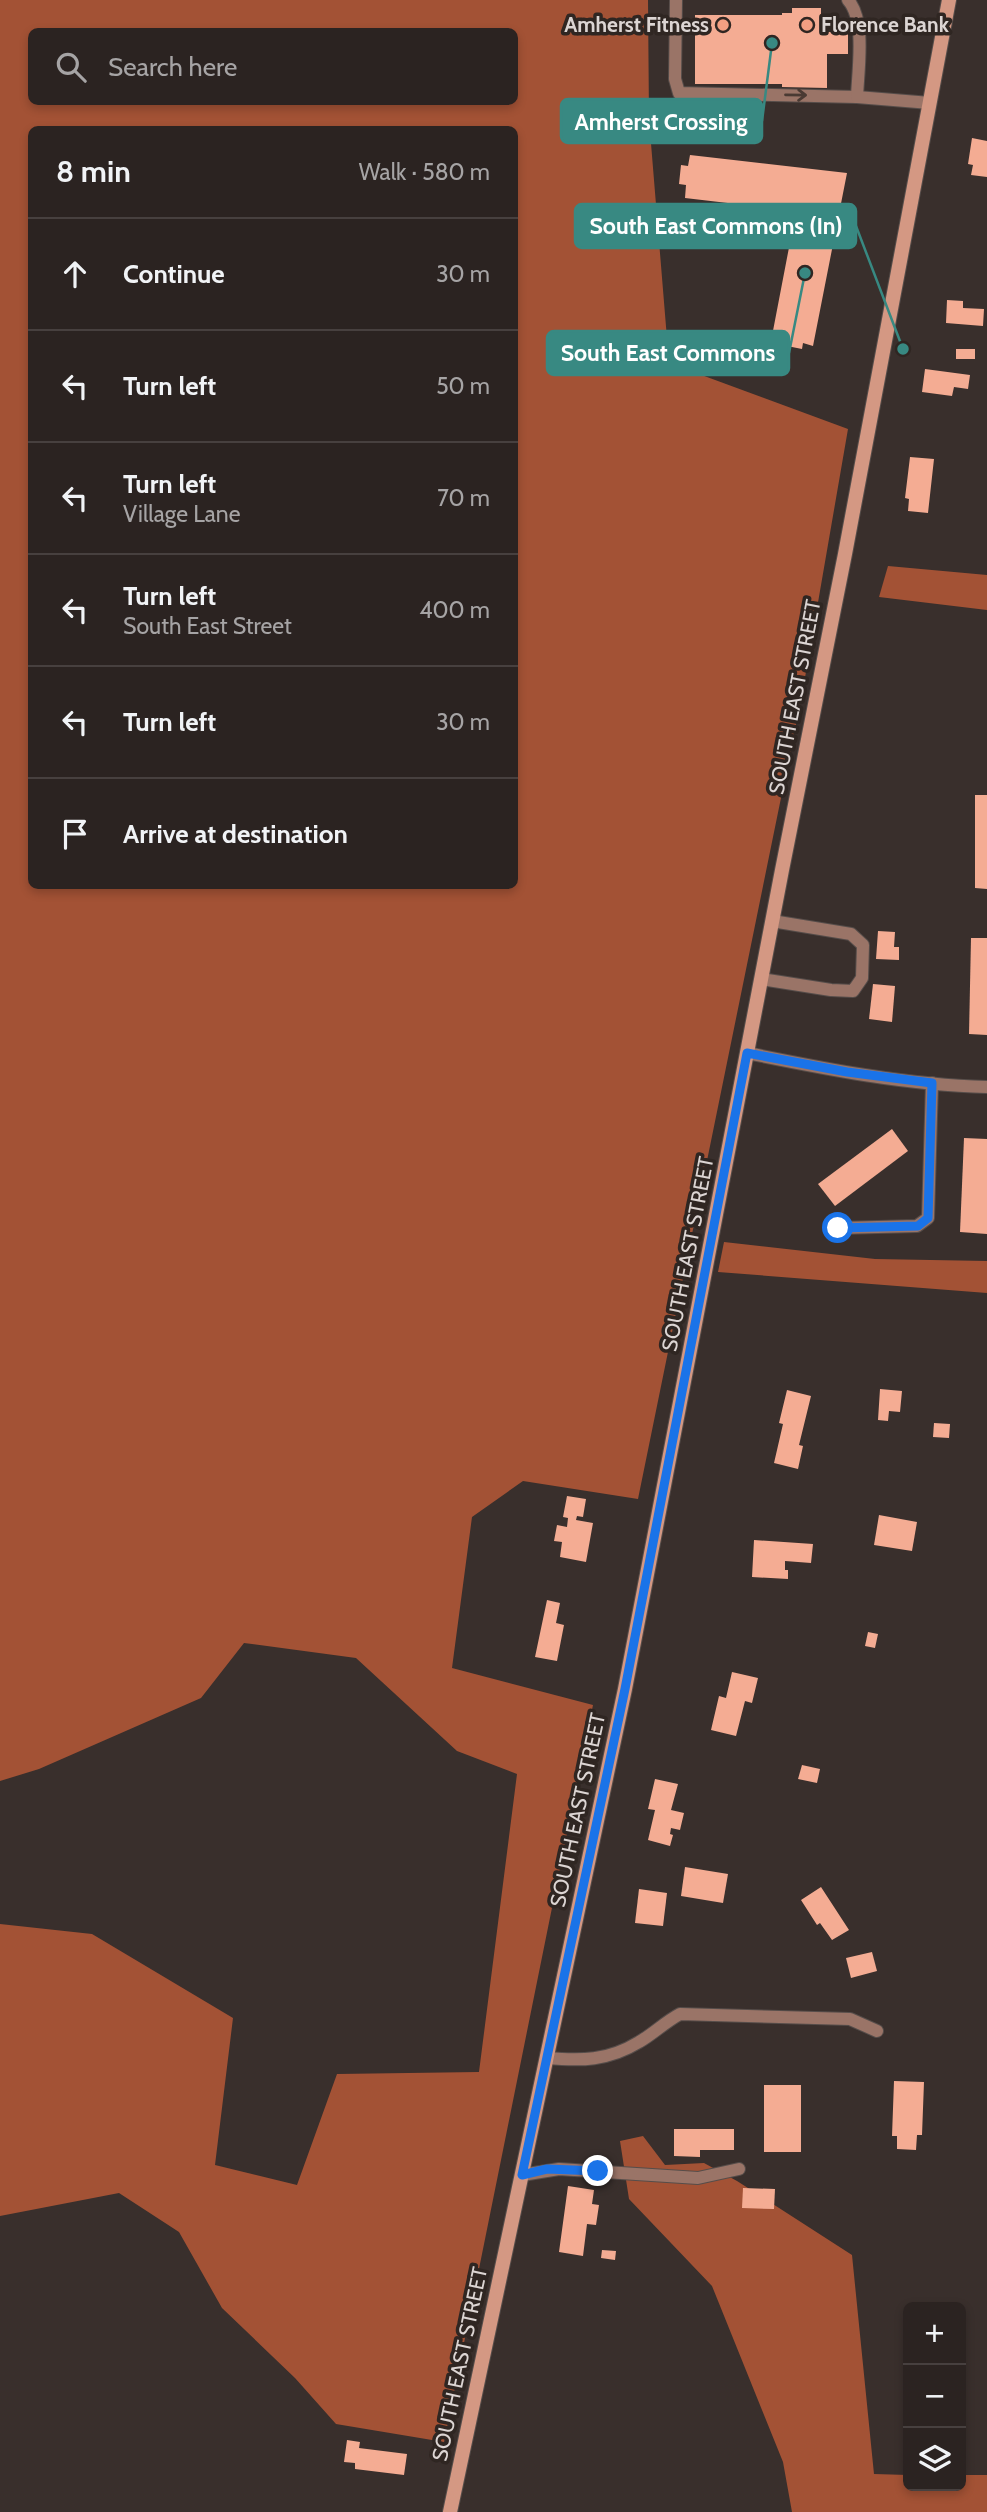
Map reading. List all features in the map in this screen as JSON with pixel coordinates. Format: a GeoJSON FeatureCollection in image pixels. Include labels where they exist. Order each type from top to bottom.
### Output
{"type":"FeatureCollection","features":[{"type":"Feature","properties":{"kind":"main road","name":"SOUTH EAST STREET"},"geometry":{"type":"LineString","coordinates":[[450,2512],[627,1677],[845,554],[948,0]]}},
{"type":"Feature","properties":{"kind":"lane"},"geometry":{"type":"LineString","coordinates":[[676,0],[675,79],[679,93],[857,97],[930,103]]}},
{"type":"Feature","properties":{"kind":"lane"},"geometry":{"type":"LineString","coordinates":[[848,0],[855,8],[860,45],[857,97]]}},
{"type":"Feature","properties":{"kind":"lane"},"geometry":{"type":"LineString","coordinates":[[761,979],[853,991],[862,978],[863,945],[851,934],[772,921]]}},
{"type":"Feature","properties":{"kind":"lane"},"geometry":{"type":"LineString","coordinates":[[747,1053],[847,1072],[987,1087]]}},
{"type":"Feature","properties":{"kind":"lane"},"geometry":{"type":"LineString","coordinates":[[838,1228],[918,1226],[928,1218],[932,1083]]}},
{"type":"Feature","properties":{"kind":"lane"},"geometry":{"type":"LineString","coordinates":[[547,2058],[576,2061],[615,2055],[680,2014],[850,2019],[877,2031]]}},
{"type":"Feature","properties":{"kind":"lane"},"geometry":{"type":"LineString","coordinates":[[522,2175],[559,2169],[698,2178],[739,2169]]}},
{"type":"Feature","properties":{"kind":"shaded area"},"geometry":{"type":"Polygon","coordinates":[[[0,0],[648,0],[649,119],[669,363],[848,429],[802,695],[638,1499],[523,1481],[472,1517],[452,1668],[593,1705],[444,2442],[336,2424],[295,2378],[222,2308],[179,2232],[119,2193],[0,2216],[0,1924],[92,1934],[233,2018],[215,2165],[297,2185],[337,2074],[479,2072],[517,1774],[457,1751],[356,1658],[244,1643],[201,1698],[39,1769],[0,1781],[0,0]]]}},
{"type":"Feature","properties":{"kind":"shaded area"},"geometry":{"type":"Polygon","coordinates":[[[888,566],[987,575],[987,610],[879,597],[888,566]]]}},
{"type":"Feature","properties":{"kind":"shaded area"},"geometry":{"type":"Polygon","coordinates":[[[724,1242],[875,1259],[987,1261],[987,1293],[718,1272],[724,1242]]]}},
{"type":"Feature","properties":{"kind":"shaded area"},"geometry":{"type":"Polygon","coordinates":[[[643,2136],[665,2165],[704,2163],[737,2181],[852,2255],[874,2474],[903,2475],[903,2491],[966,2491],[966,2475],[987,2475],[987,2512],[792,2512],[783,2462],[712,2286],[629,2199],[620,2141],[643,2136]]]}},
{"type":"Feature","properties":{"kind":"building"},"geometry":{"type":"Polygon","coordinates":[[[792,8],[821,8],[821,14],[828,14],[828,32],[848,32],[848,54],[827,54],[827,88],[782,87],[782,84],[695,84],[695,15],[782,15],[792,13],[792,8]]]}},
{"type":"Feature","properties":{"kind":"building"},"geometry":{"type":"Polygon","coordinates":[[[972,138],[987,141],[987,177],[971,175],[973,165],[968,164],[972,138]]]}},
{"type":"Feature","properties":{"kind":"building"},"geometry":{"type":"Polygon","coordinates":[[[690,155],[847,173],[813,346],[803,343],[802,349],[782,345],[784,338],[772,336],[796,211],[685,198],[686,185],[679,184],[681,165],[688,166],[690,155]]]}},
{"type":"Feature","properties":{"kind":"building"},"geometry":{"type":"Polygon","coordinates":[[[947,300],[963,301],[963,308],[984,309],[983,326],[946,323],[947,300]]]}},
{"type":"Feature","properties":{"kind":"building"},"geometry":{"type":"Polygon","coordinates":[[[956,349],[975,349],[975,359],[956,359],[956,349]]]}},
{"type":"Feature","properties":{"kind":"building"},"geometry":{"type":"Polygon","coordinates":[[[925,369],[970,375],[968,389],[954,387],[952,396],[922,392],[925,369]]]}},
{"type":"Feature","properties":{"kind":"building"},"geometry":{"type":"Polygon","coordinates":[[[910,457],[934,459],[928,513],[908,511],[909,499],[905,498],[910,457]]]}},
{"type":"Feature","properties":{"kind":"building"},"geometry":{"type":"Polygon","coordinates":[[[975,795],[987,795],[987,889],[975,888],[975,795]]]}},
{"type":"Feature","properties":{"kind":"building"},"geometry":{"type":"Polygon","coordinates":[[[878,931],[895,932],[894,947],[899,947],[899,960],[876,959],[878,931]]]}},
{"type":"Feature","properties":{"kind":"building"},"geometry":{"type":"Polygon","coordinates":[[[971,938],[987,938],[987,1035],[969,1034],[971,938]]]}},
{"type":"Feature","properties":{"kind":"building"},"geometry":{"type":"Polygon","coordinates":[[[873,984],[895,986],[892,1022],[869,1019],[873,984]]]}},
{"type":"Feature","properties":{"kind":"building"},"geometry":{"type":"Polygon","coordinates":[[[892,1129],[908,1151],[835,1206],[818,1184],[892,1129]]]}},
{"type":"Feature","properties":{"kind":"building"},"geometry":{"type":"Polygon","coordinates":[[[964,1138],[987,1139],[987,1234],[960,1232],[964,1138]]]}},
{"type":"Feature","properties":{"kind":"building"},"geometry":{"type":"Polygon","coordinates":[[[880,1389],[902,1391],[900,1412],[889,1411],[888,1421],[878,1420],[880,1389]]]}},
{"type":"Feature","properties":{"kind":"building"},"geometry":{"type":"Polygon","coordinates":[[[787,1390],[811,1396],[799,1445],[803,1446],[798,1469],[774,1463],[787,1390]]]}},
{"type":"Feature","properties":{"kind":"building"},"geometry":{"type":"Polygon","coordinates":[[[934,1423],[950,1424],[949,1438],[933,1437],[934,1423]]]}},
{"type":"Feature","properties":{"kind":"building"},"geometry":{"type":"Polygon","coordinates":[[[567,1496],[586,1499],[583,1517],[577,1516],[576,1520],[593,1523],[586,1562],[560,1557],[562,1542],[554,1541],[557,1525],[567,1527],[568,1518],[563,1517],[567,1496]]]}},
{"type":"Feature","properties":{"kind":"building"},"geometry":{"type":"Polygon","coordinates":[[[879,1515],[917,1522],[912,1551],[874,1545],[879,1515]]]}},
{"type":"Feature","properties":{"kind":"building"},"geometry":{"type":"Polygon","coordinates":[[[754,1540],[813,1544],[811,1563],[785,1561],[788,1579],[752,1577],[754,1540]]]}},
{"type":"Feature","properties":{"kind":"building"},"geometry":{"type":"Polygon","coordinates":[[[547,1600],[560,1603],[556,1623],[564,1625],[557,1661],[535,1657],[547,1600]]]}},
{"type":"Feature","properties":{"kind":"building"},"geometry":{"type":"Polygon","coordinates":[[[868,1632],[878,1634],[875,1648],[865,1646],[868,1632]]]}},
{"type":"Feature","properties":{"kind":"building"},"geometry":{"type":"Polygon","coordinates":[[[732,1672],[758,1678],[752,1703],[745,1701],[736,1736],[711,1730],[719,1696],[726,1698],[732,1672]]]}},
{"type":"Feature","properties":{"kind":"building"},"geometry":{"type":"Polygon","coordinates":[[[802,1765],[820,1769],[817,1783],[798,1779],[802,1765]]]}},
{"type":"Feature","properties":{"kind":"building"},"geometry":{"type":"Polygon","coordinates":[[[655,1779],[678,1784],[671,1810],[684,1813],[680,1830],[671,1828],[670,1834],[673,1835],[670,1846],[648,1840],[655,1810],[648,1809],[655,1779]]]}},
{"type":"Feature","properties":{"kind":"building"},"geometry":{"type":"Polygon","coordinates":[[[685,1867],[728,1874],[723,1903],[681,1896],[685,1867]]]}},
{"type":"Feature","properties":{"kind":"building"},"geometry":{"type":"Polygon","coordinates":[[[821,1887],[849,1930],[832,1940],[820,1923],[817,1925],[801,1900],[821,1887]]]}},
{"type":"Feature","properties":{"kind":"building"},"geometry":{"type":"Polygon","coordinates":[[[639,1889],[667,1893],[663,1926],[635,1923],[639,1889]]]}},
{"type":"Feature","properties":{"kind":"building"},"geometry":{"type":"Polygon","coordinates":[[[872,1952],[877,1971],[851,1978],[846,1958],[872,1952]]]}},
{"type":"Feature","properties":{"kind":"building"},"geometry":{"type":"Polygon","coordinates":[[[894,2081],[924,2082],[922,2135],[917,2135],[916,2150],[897,2149],[897,2136],[892,2136],[894,2081]]]}},
{"type":"Feature","properties":{"kind":"building"},"geometry":{"type":"Polygon","coordinates":[[[764,2085],[801,2085],[801,2152],[764,2152],[764,2085]]]}},
{"type":"Feature","properties":{"kind":"building"},"geometry":{"type":"Polygon","coordinates":[[[674,2129],[734,2129],[734,2150],[700,2150],[700,2157],[674,2156],[674,2129]]]}},
{"type":"Feature","properties":{"kind":"building"},"geometry":{"type":"Polygon","coordinates":[[[568,2186],[594,2190],[592,2204],[599,2205],[596,2225],[587,2224],[583,2256],[559,2252],[568,2186]]]}},
{"type":"Feature","properties":{"kind":"building"},"geometry":{"type":"Polygon","coordinates":[[[743,2188],[775,2189],[774,2209],[742,2208],[743,2188]]]}},
{"type":"Feature","properties":{"kind":"building"},"geometry":{"type":"Polygon","coordinates":[[[602,2250],[616,2251],[615,2260],[601,2258],[602,2250]]]}},
{"type":"Feature","properties":{"kind":"building"},"geometry":{"type":"Polygon","coordinates":[[[347,2440],[360,2442],[359,2448],[407,2454],[404,2475],[355,2469],[355,2463],[344,2462],[347,2440]]]}},
{"type":"Feature","properties":{"kind":"place","name":"Amherst Fitness"},"geometry":{"type":"Point","coordinates":[723,25]}},
{"type":"Feature","properties":{"kind":"place","name":"Florence Bank"},"geometry":{"type":"Point","coordinates":[807,25]}},
{"type":"Feature","properties":{"kind":"place","name":"Amherst Crossing"},"geometry":{"type":"Point","coordinates":[772,43]}},
{"type":"Feature","properties":{"kind":"place","name":"South East Commons"},"geometry":{"type":"Point","coordinates":[805,273]}},
{"type":"Feature","properties":{"kind":"place","name":"South East Commons (In)"},"geometry":{"type":"Point","coordinates":[903,349]}},
{"type":"Feature","properties":{"kind":"route"},"geometry":{"type":"LineString","coordinates":[[598,2171],[547,2169],[522,2175],[625,1689],[747,1053],[847,1072],[932,1083],[928,1218],[924,1224],[901,1228],[838,1228]]}}]}
